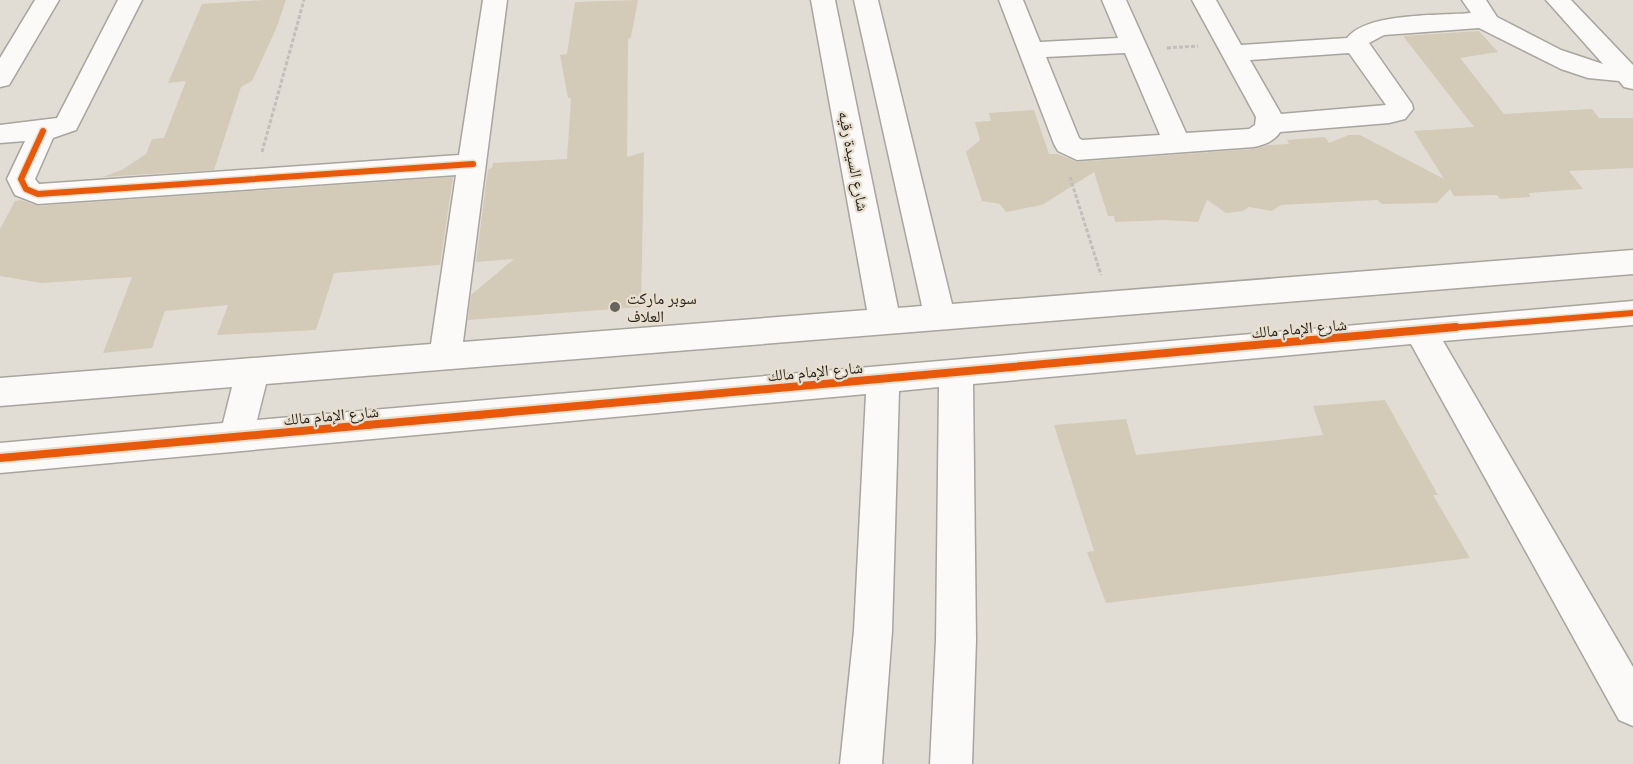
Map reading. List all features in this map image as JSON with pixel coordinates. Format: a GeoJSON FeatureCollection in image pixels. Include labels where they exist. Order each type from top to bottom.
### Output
{"type":"FeatureCollection","features":[{"type":"Feature","properties":{"kind":"street"},"geometry":{"type":"LineString","coordinates":[[0,79],[47,0]]}},
{"type":"Feature","properties":{"kind":"street"},"geometry":{"type":"LineString","coordinates":[[0,134],[44,131],[67,124],[130,0]]}},
{"type":"Feature","properties":{"kind":"street"},"geometry":{"type":"LineString","coordinates":[[445,357],[495,0]]}},
{"type":"Feature","properties":{"kind":"street","name":"شارع السيدة رقيه"},"geometry":{"type":"LineString","coordinates":[[823,0],[885,322]]}},
{"type":"Feature","properties":{"kind":"street"},"geometry":{"type":"LineString","coordinates":[[866,0],[940,317]]}},
{"type":"Feature","properties":{"kind":"street"},"geometry":{"type":"LineString","coordinates":[[1011,0],[1066,140],[1072,147],[1084,150],[1254,138],[1268,130],[1269,117],[1204,0]]}},
{"type":"Feature","properties":{"kind":"street"},"geometry":{"type":"LineString","coordinates":[[1114,0],[1177,143]]}},
{"type":"Feature","properties":{"kind":"street"},"geometry":{"type":"LineString","coordinates":[[1558,0],[1629,77]]}},
{"type":"Feature","properties":{"kind":"street"},"geometry":{"type":"LineString","coordinates":[[1354,45],[1362,35],[1380,27],[1478,10],[1580,68],[1629,77]]}},
{"type":"Feature","properties":{"kind":"street"},"geometry":{"type":"LineString","coordinates":[[1030,50],[1134,45]]}},
{"type":"Feature","properties":{"kind":"street"},"geometry":{"type":"LineString","coordinates":[[1231,49],[1354,45],[1362,51],[1399,104],[1400,109],[1396,113],[1270,124]]}},
{"type":"Feature","properties":{"kind":"street"},"geometry":{"type":"LineString","coordinates":[[44,131],[21,179],[22,186],[38,194],[473,164]]}},
{"type":"Feature","properties":{"kind":"street"},"geometry":{"type":"LineString","coordinates":[[0,392],[1633,262]]}},
{"type":"Feature","properties":{"kind":"street","name":"شارع الإمام مالك"},"geometry":{"type":"LineString","coordinates":[[0,458],[1420,330],[1633,314]]}},
{"type":"Feature","properties":{"kind":"street"},"geometry":{"type":"LineString","coordinates":[[1420,330],[1633,706]]}},
{"type":"Feature","properties":{"kind":"street"},"geometry":{"type":"LineString","coordinates":[[236,437],[253,372]]}},
{"type":"Feature","properties":{"kind":"street"},"geometry":{"type":"LineString","coordinates":[[951,764],[956,640],[956,372]]}},
{"type":"Feature","properties":{"kind":"street"},"geometry":{"type":"LineString","coordinates":[[861,764],[873,631],[883,379]]}},
{"type":"Feature","properties":{"kind":"path"},"geometry":{"type":"LineString","coordinates":[[255,179],[304,0]]}},
{"type":"Feature","properties":{"kind":"path"},"geometry":{"type":"LineString","coordinates":[[1134,45],[1151,48],[1231,49]]}},
{"type":"Feature","properties":{"kind":"path"},"geometry":{"type":"LineString","coordinates":[[1072,147],[1068,159],[1069,172],[1110,304]]}},
{"type":"Feature","properties":{"kind":"building"},"geometry":{"type":"Polygon","coordinates":[[[286,0],[276,29],[252,81],[241,87],[214,170],[102,177],[122,170],[146,154],[152,139],[164,138],[186,81],[168,83],[202,4],[286,0]]]}},
{"type":"Feature","properties":{"kind":"building"},"geometry":{"type":"Polygon","coordinates":[[[638,0],[631,37],[628,39],[627,157],[644,152],[641,307],[468,320],[471,295],[514,259],[476,262],[488,169],[492,168],[493,163],[567,159],[571,98],[568,98],[560,55],[567,54],[575,2],[638,0]]]}},
{"type":"Feature","properties":{"kind":"building"},"geometry":{"type":"Polygon","coordinates":[[[1479,31],[1498,52],[1460,58],[1504,114],[1592,109],[1599,118],[1633,118],[1633,168],[1569,171],[1583,189],[1529,193],[1530,197],[1500,199],[1497,195],[1454,196],[1450,189],[1437,203],[1382,204],[1377,200],[1281,205],[1272,211],[1249,207],[1243,211],[1226,213],[1207,200],[1198,222],[1164,220],[1115,222],[1114,216],[1108,216],[1094,172],[1042,205],[1006,212],[1000,204],[982,201],[966,152],[980,140],[975,122],[991,121],[989,113],[1034,110],[1049,154],[1058,154],[1077,162],[1254,149],[1268,145],[1289,144],[1287,140],[1325,137],[1329,143],[1349,135],[1360,135],[1444,179],[1414,131],[1474,127],[1403,36],[1479,31]]]}},
{"type":"Feature","properties":{"kind":"building"},"geometry":{"type":"Polygon","coordinates":[[[453,177],[440,265],[334,273],[316,330],[217,335],[228,305],[165,311],[152,348],[103,353],[132,277],[41,283],[0,276],[0,229],[15,201],[21,200],[38,206],[453,177]]]}},
{"type":"Feature","properties":{"kind":"building"},"geometry":{"type":"Polygon","coordinates":[[[1385,400],[1438,495],[1433,495],[1470,558],[1106,603],[1087,552],[1094,551],[1054,425],[1126,419],[1136,455],[1323,435],[1313,406],[1385,400]]]}},
{"type":"Feature","properties":{"kind":"cycle path"},"geometry":{"type":"LineString","coordinates":[[43,131],[21,179],[26,189],[38,194],[473,164]]}},
{"type":"Feature","properties":{"kind":"cycle path"},"geometry":{"type":"LineString","coordinates":[[0,458],[1420,330],[1633,313]]}},
{"type":"Feature","properties":{"kind":"place","name":"سوبر ماركت العلاف"},"geometry":{"type":"Point","coordinates":[615,307]}}]}
